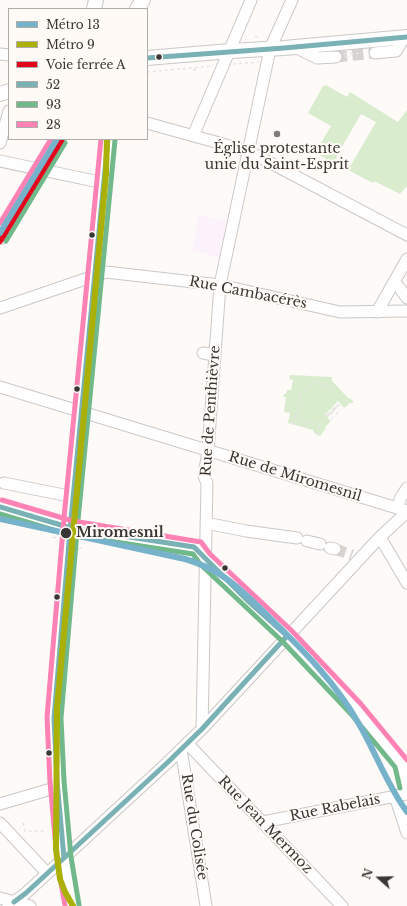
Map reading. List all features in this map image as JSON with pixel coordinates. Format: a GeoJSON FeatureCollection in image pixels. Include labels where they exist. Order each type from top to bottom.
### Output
{"type":"FeatureCollection","features":[{"type":"Feature","properties":{"kind":"main road"},"geometry":{"type":"LineString","coordinates":[[148,58],[405,38]]}},
{"type":"Feature","properties":{"kind":"main road"},"geometry":{"type":"LineString","coordinates":[[0,237],[58,140]]}},
{"type":"Feature","properties":{"kind":"street"},"geometry":{"type":"LineString","coordinates":[[193,136],[252,0]]}},
{"type":"Feature","properties":{"kind":"street","name":"Rue de Penthièvre"},"geometry":{"type":"LineString","coordinates":[[202,729],[207,484],[204,476],[208,451],[209,354],[220,285],[270,49],[292,0]]}},
{"type":"Feature","properties":{"kind":"street"},"geometry":{"type":"LineString","coordinates":[[375,53],[396,51],[405,38]]}},
{"type":"Feature","properties":{"kind":"street"},"geometry":{"type":"LineString","coordinates":[[295,47],[318,58],[340,57]]}},
{"type":"Feature","properties":{"kind":"street"},"geometry":{"type":"LineString","coordinates":[[0,143],[8,115]]}},
{"type":"Feature","properties":{"kind":"street"},"geometry":{"type":"LineString","coordinates":[[148,123],[248,151],[407,235]]}},
{"type":"Feature","properties":{"kind":"street"},"geometry":{"type":"LineString","coordinates":[[72,906],[64,858],[54,718],[70,531],[108,140]]}},
{"type":"Feature","properties":{"kind":"street"},"geometry":{"type":"LineString","coordinates":[[0,161],[104,183]]}},
{"type":"Feature","properties":{"kind":"street"},"geometry":{"type":"LineString","coordinates":[[378,312],[407,259]]}},
{"type":"Feature","properties":{"kind":"street","name":"Rue Cambacérès"},"geometry":{"type":"LineString","coordinates":[[0,308],[106,272],[220,285],[340,312],[407,311]]}},
{"type":"Feature","properties":{"kind":"street"},"geometry":{"type":"LineString","coordinates":[[394,283],[407,298]]}},
{"type":"Feature","properties":{"kind":"street","name":"Rue de Miromesnil"},"geometry":{"type":"LineString","coordinates":[[0,387],[404,510]]}},
{"type":"Feature","properties":{"kind":"street"},"geometry":{"type":"LineString","coordinates":[[4,483],[74,497]]}},
{"type":"Feature","properties":{"kind":"street"},"geometry":{"type":"LineString","coordinates":[[11,904],[168,763],[202,729],[287,636],[356,556],[380,537],[404,510],[401,497],[407,488]]}},
{"type":"Feature","properties":{"kind":"street"},"geometry":{"type":"LineString","coordinates":[[0,507],[70,531]]}},
{"type":"Feature","properties":{"kind":"street"},"geometry":{"type":"LineString","coordinates":[[0,513],[70,531],[196,554],[205,559],[287,636],[356,709],[404,766],[407,786]]}},
{"type":"Feature","properties":{"kind":"street"},"geometry":{"type":"LineString","coordinates":[[206,523],[246,531],[302,539],[328,547]]}},
{"type":"Feature","properties":{"kind":"street"},"geometry":{"type":"LineString","coordinates":[[380,537],[407,583]]}},
{"type":"Feature","properties":{"kind":"street","name":"Rue Jean Mermoz"},"geometry":{"type":"LineString","coordinates":[[184,746],[263,822],[342,906]]}},
{"type":"Feature","properties":{"kind":"street","name":"Rue du Colisée"},"geometry":{"type":"LineString","coordinates":[[184,746],[206,906]]}},
{"type":"Feature","properties":{"kind":"street"},"geometry":{"type":"LineString","coordinates":[[0,804],[58,787]]}},
{"type":"Feature","properties":{"kind":"street","name":"Rue Rabelais"},"geometry":{"type":"LineString","coordinates":[[263,822],[407,794]]}},
{"type":"Feature","properties":{"kind":"street"},"geometry":{"type":"LineString","coordinates":[[395,796],[407,833]]}},
{"type":"Feature","properties":{"kind":"street"},"geometry":{"type":"LineString","coordinates":[[0,823],[47,873]]}},
{"type":"Feature","properties":{"kind":"street"},"geometry":{"type":"LineString","coordinates":[[0,892],[9,896],[11,904]]}},
{"type":"Feature","properties":{"kind":"street"},"geometry":{"type":"LineString","coordinates":[[0,898],[11,904],[30,906]]}},
{"type":"Feature","properties":{"kind":"path"},"geometry":{"type":"LineString","coordinates":[[255,37],[261,36]]}},
{"type":"Feature","properties":{"kind":"path"},"geometry":{"type":"LineString","coordinates":[[340,57],[350,56]]}},
{"type":"Feature","properties":{"kind":"path"},"geometry":{"type":"LineString","coordinates":[[292,424],[299,404],[300,393],[304,389],[314,382],[329,386],[336,390]]}},
{"type":"Feature","properties":{"kind":"path"},"geometry":{"type":"LineString","coordinates":[[332,410],[336,414]]}},
{"type":"Feature","properties":{"kind":"path"},"geometry":{"type":"LineString","coordinates":[[332,410],[336,414]]}},
{"type":"Feature","properties":{"kind":"path"},"geometry":{"type":"LineString","coordinates":[[332,410],[336,414]]}},
{"type":"Feature","properties":{"kind":"path"},"geometry":{"type":"LineString","coordinates":[[332,410],[336,414]]}},
{"type":"Feature","properties":{"kind":"path"},"geometry":{"type":"LineString","coordinates":[[295,419],[308,423],[317,423],[319,427],[318,435]]}},
{"type":"Feature","properties":{"kind":"path"},"geometry":{"type":"LineString","coordinates":[[307,428],[308,423]]}},
{"type":"Feature","properties":{"kind":"path"},"geometry":{"type":"LineString","coordinates":[[53,537],[58,539]]}},
{"type":"Feature","properties":{"kind":"path"},"geometry":{"type":"LineString","coordinates":[[79,549],[84,546]]}},
{"type":"Feature","properties":{"kind":"path"},"geometry":{"type":"LineString","coordinates":[[23,823],[25,831],[46,831]]}},
{"type":"Feature","properties":{"kind":"shaded area"},"geometry":{"type":"Polygon","coordinates":[[[198,215],[227,221],[219,257],[192,251],[198,215]]]}},
{"type":"Feature","properties":{"kind":"green space"},"geometry":{"type":"Polygon","coordinates":[[[326,85],[347,97],[350,92],[398,122],[407,110],[407,186],[400,194],[374,181],[373,183],[346,169],[349,165],[351,165],[376,122],[361,114],[334,163],[315,153],[331,126],[308,113],[323,86],[326,85]]]}},
{"type":"Feature","properties":{"kind":"green space"},"geometry":{"type":"Polygon","coordinates":[[[290,375],[332,377],[332,381],[349,399],[350,398],[354,402],[350,403],[344,408],[338,401],[325,415],[331,421],[325,427],[326,428],[320,436],[315,434],[313,430],[288,423],[290,413],[284,412],[286,397],[283,397],[287,390],[291,390],[293,380],[289,379],[290,375]]]}},
{"type":"Feature","properties":{"kind":"tunnel"},"geometry":{"type":"LineString","coordinates":[[336,57],[375,53]]}},
{"type":"Feature","properties":{"kind":"tunnel"},"geometry":{"type":"LineString","coordinates":[[335,549],[352,555]]}},
{"type":"Feature","properties":{"kind":"metro line","name":"13"},"geometry":{"type":"LineString","coordinates":[[0,233],[56,140]]}},
{"type":"Feature","properties":{"kind":"metro line","name":"9"},"geometry":{"type":"LineString","coordinates":[[73,906],[60,879],[56,849],[57,708],[106,174],[107,140]]}},
{"type":"Feature","properties":{"kind":"metro line","name":"13"},"geometry":{"type":"LineString","coordinates":[[0,519],[185,559],[205,566],[224,577],[236,586],[282,629],[318,668],[340,695],[359,724],[393,791],[407,812]]}},
{"type":"Feature","properties":{"kind":"rail line","name":"A"},"geometry":{"type":"LineString","coordinates":[[0,241],[61,140]]}},
{"type":"Feature","properties":{"kind":"transit line","name":"52"},"geometry":{"type":"LineString","coordinates":[[148,58],[407,37]]}},
{"type":"Feature","properties":{"kind":"transit line","name":"28"},"geometry":{"type":"LineString","coordinates":[[0,223],[50,140]]}},
{"type":"Feature","properties":{"kind":"transit line","name":"52"},"geometry":{"type":"LineString","coordinates":[[0,237],[58,140]]}},
{"type":"Feature","properties":{"kind":"transit line","name":"28"},"geometry":{"type":"LineString","coordinates":[[65,906],[57,859],[50,782],[47,717],[64,518],[101,140]]}},
{"type":"Feature","properties":{"kind":"transit line","name":"52"},"geometry":{"type":"LineString","coordinates":[[64,858],[57,781],[54,718],[71,519],[108,140]]}},
{"type":"Feature","properties":{"kind":"transit line","name":"93"},"geometry":{"type":"LineString","coordinates":[[79,905],[71,857],[64,781],[61,718],[78,520],[115,140]]}},
{"type":"Feature","properties":{"kind":"transit line","name":"93"},"geometry":{"type":"LineString","coordinates":[[6,241],[65,143]]}},
{"type":"Feature","properties":{"kind":"transit line","name":"28"},"geometry":{"type":"LineString","coordinates":[[2,500],[73,521],[201,542],[210,554],[292,631],[361,704],[407,760]]}},
{"type":"Feature","properties":{"kind":"transit line","name":"52"},"geometry":{"type":"LineString","coordinates":[[0,507],[71,528],[194,547],[249,602],[287,636],[202,729],[26,893],[14,902]]}},
{"type":"Feature","properties":{"kind":"transit line","name":"93"},"geometry":{"type":"LineString","coordinates":[[0,514],[70,535],[193,554],[200,564],[282,641],[351,714],[395,767],[400,788]]}},
{"type":"Feature","properties":{"kind":"place","name":"Église protestante unie du Saint-Esprit"},"geometry":{"type":"Point","coordinates":[277,134]}},
{"type":"Feature","properties":{"kind":"place","name":"Miromesnil"},"geometry":{"type":"Point","coordinates":[66,533]}}]}
